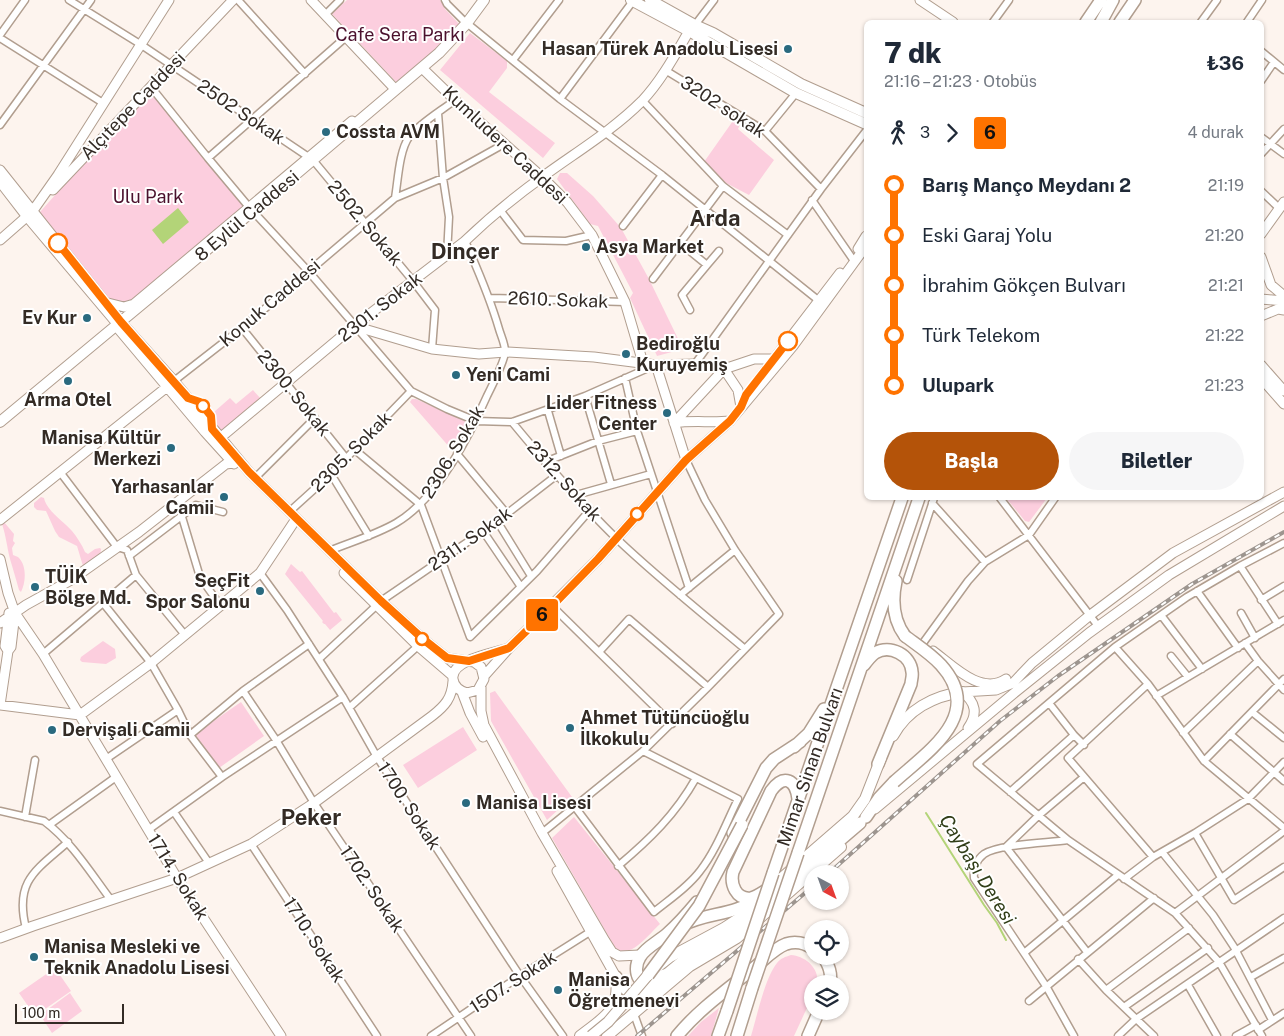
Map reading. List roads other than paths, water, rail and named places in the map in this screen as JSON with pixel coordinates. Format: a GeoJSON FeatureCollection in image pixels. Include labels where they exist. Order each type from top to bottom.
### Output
{"type":"FeatureCollection","features":[{"type":"Feature","properties":{"kind":"highway"},"geometry":{"type":"LineString","coordinates":[[1087,20],[1101,0]]}},
{"type":"Feature","properties":{"kind":"highway"},"geometry":{"type":"LineString","coordinates":[[1102,20],[1113,0]]}},
{"type":"Feature","properties":{"kind":"highway"},"geometry":{"type":"LineString","coordinates":[[1121,20],[1136,0]]}},
{"type":"Feature","properties":{"kind":"highway"},"geometry":{"type":"LineString","coordinates":[[1131,20],[1143,0]]}},
{"type":"Feature","properties":{"kind":"highway","name":"Mimar Sinan Bulvarı"},"geometry":{"type":"LineString","coordinates":[[718,1036],[901,500]]}},
{"type":"Feature","properties":{"kind":"highway"},"geometry":{"type":"LineString","coordinates":[[737,1036],[918,500]]}},
{"type":"Feature","properties":{"kind":"highway"},"geometry":{"type":"LineString","coordinates":[[800,742],[774,759],[766,768],[696,904],[668,932],[640,955],[636,970],[642,981],[647,983],[654,982],[688,957],[736,928],[863,820],[879,798],[894,782],[941,740],[950,728],[956,712],[957,700],[951,680],[940,664],[905,636],[898,628],[894,596],[900,552]]}},
{"type":"Feature","properties":{"kind":"highway"},"geometry":{"type":"LineString","coordinates":[[860,671],[876,652],[886,649],[897,651],[904,656],[912,672],[911,684],[878,764]]}},
{"type":"Feature","properties":{"kind":"highway"},"geometry":{"type":"LineString","coordinates":[[648,975],[699,906],[742,825],[779,762],[809,733],[836,688]]}},
{"type":"Feature","properties":{"kind":"highway"},"geometry":{"type":"LineString","coordinates":[[770,888],[753,898],[745,898],[739,895],[733,886],[733,872],[776,784],[782,781],[794,784],[797,789],[798,800]]}},
{"type":"Feature","properties":{"kind":"highway"},"geometry":{"type":"LineString","coordinates":[[668,932],[696,918],[734,911],[749,904],[770,888]]}},
{"type":"Feature","properties":{"kind":"highway"},"geometry":{"type":"LineString","coordinates":[[677,1036],[690,1021],[716,998],[779,947],[792,943],[804,945]]}},
{"type":"Feature","properties":{"kind":"highway"},"geometry":{"type":"LineString","coordinates":[[616,977],[621,985],[630,993],[639,994],[648,990],[664,975]]}},
{"type":"Feature","properties":{"kind":"highway"},"geometry":{"type":"LineString","coordinates":[[808,1036],[815,1020]]}},
{"type":"Feature","properties":{"kind":"main road"},"geometry":{"type":"LineString","coordinates":[[0,240],[29,214],[58,175],[169,0]]}},
{"type":"Feature","properties":{"kind":"main road","name":"Alçıtepe Caddesi"},"geometry":{"type":"LineString","coordinates":[[29,214],[233,0]]}},
{"type":"Feature","properties":{"kind":"main road"},"geometry":{"type":"LineString","coordinates":[[311,0],[394,88],[438,50],[465,21],[478,0]]}},
{"type":"Feature","properties":{"kind":"main road","name":"8 Eylül Caddesi"},"geometry":{"type":"LineString","coordinates":[[0,422],[119,324],[310,158],[394,88],[439,54],[484,0]]}},
{"type":"Feature","properties":{"kind":"main road"},"geometry":{"type":"LineString","coordinates":[[650,0],[692,28]]}},
{"type":"Feature","properties":{"kind":"main road"},"geometry":{"type":"LineString","coordinates":[[920,0],[950,20]]}},
{"type":"Feature","properties":{"kind":"main road"},"geometry":{"type":"LineString","coordinates":[[632,1],[692,28],[713,33],[799,89],[864,123]]}},
{"type":"Feature","properties":{"kind":"main road","name":"2301. Sokak"},"geometry":{"type":"LineString","coordinates":[[220,438],[354,326],[465,241],[500,210],[542,177],[606,133],[642,100],[665,70],[692,28]]}},
{"type":"Feature","properties":{"kind":"main road","name":"Kumludere Caddesi"},"geometry":{"type":"LineString","coordinates":[[422,68],[542,177],[567,202],[592,235],[625,302],[643,363]]}},
{"type":"Feature","properties":{"kind":"main road"},"geometry":{"type":"LineString","coordinates":[[799,89],[864,112]]}},
{"type":"Feature","properties":{"kind":"main road"},"geometry":{"type":"LineString","coordinates":[[0,170],[29,214],[171,384],[255,478],[329,551],[418,646],[453,678],[458,689],[462,692],[470,713],[594,930],[612,952],[619,956],[640,955]]}},
{"type":"Feature","properties":{"kind":"main road"},"geometry":{"type":"LineString","coordinates":[[0,181],[108,303],[119,324]]}},
{"type":"Feature","properties":{"kind":"main road"},"geometry":{"type":"LineString","coordinates":[[1264,230],[1282,205]]}},
{"type":"Feature","properties":{"kind":"main road"},"geometry":{"type":"LineString","coordinates":[[108,303],[124,307],[134,304],[251,209]]}},
{"type":"Feature","properties":{"kind":"main road"},"geometry":{"type":"LineString","coordinates":[[741,407],[746,395],[818,300],[864,249]]}},
{"type":"Feature","properties":{"kind":"main road"},"geometry":{"type":"LineString","coordinates":[[484,675],[616,538],[686,460],[730,421],[793,346],[854,260]]}},
{"type":"Feature","properties":{"kind":"main road"},"geometry":{"type":"LineString","coordinates":[[1264,265],[1271,285],[1284,296]]}},
{"type":"Feature","properties":{"kind":"main road"},"geometry":{"type":"LineString","coordinates":[[1264,299],[1284,301]]}},
{"type":"Feature","properties":{"kind":"main road"},"geometry":{"type":"LineString","coordinates":[[1264,315],[1278,309],[1284,310]]}},
{"type":"Feature","properties":{"kind":"main road"},"geometry":{"type":"LineString","coordinates":[[354,326],[432,348],[479,354],[506,352],[594,357],[656,365],[695,364],[724,369],[754,359],[773,359]]}},
{"type":"Feature","properties":{"kind":"main road"},"geometry":{"type":"LineString","coordinates":[[656,365],[686,460]]}},
{"type":"Feature","properties":{"kind":"main road"},"geometry":{"type":"LineString","coordinates":[[1264,368],[1284,391]]}},
{"type":"Feature","properties":{"kind":"main road"},"geometry":{"type":"LineString","coordinates":[[724,369],[738,390],[741,407]]}},
{"type":"Feature","properties":{"kind":"main road"},"geometry":{"type":"LineString","coordinates":[[674,423],[724,369]]}},
{"type":"Feature","properties":{"kind":"main road"},"geometry":{"type":"LineString","coordinates":[[1264,381],[1284,404]]}},
{"type":"Feature","properties":{"kind":"main road"},"geometry":{"type":"LineString","coordinates":[[171,384],[220,450],[232,463],[378,603],[447,658],[469,661],[481,667],[484,675],[481,711],[484,725],[594,930],[616,977],[616,1001],[612,1008],[580,1036]]}},
{"type":"Feature","properties":{"kind":"main road","name":"Konuk Caddesi"},"geometry":{"type":"LineString","coordinates":[[0,520],[171,384]]}},
{"type":"Feature","properties":{"kind":"main road"},"geometry":{"type":"LineString","coordinates":[[674,423],[692,420],[710,423],[730,421]]}},
{"type":"Feature","properties":{"kind":"main road"},"geometry":{"type":"LineString","coordinates":[[213,473],[219,463],[220,438]]}},
{"type":"Feature","properties":{"kind":"main road"},"geometry":{"type":"LineString","coordinates":[[0,623],[71,580],[213,473],[226,464],[232,463]]}},
{"type":"Feature","properties":{"kind":"main road"},"geometry":{"type":"LineString","coordinates":[[894,596],[899,617],[904,626],[923,643],[965,675],[980,682],[990,684],[1001,683],[1032,663],[1089,616],[1173,553],[1284,492]]}},
{"type":"Feature","properties":{"kind":"main road"},"geometry":{"type":"LineString","coordinates":[[607,1036],[690,966],[737,938],[842,846],[863,820],[901,786],[1098,626],[1169,575],[1284,506]]}},
{"type":"Feature","properties":{"kind":"main road"},"geometry":{"type":"LineString","coordinates":[[0,559],[8,593],[7,599],[12,615],[11,647],[8,651],[0,705],[80,715],[151,663],[260,573],[294,522]]}},
{"type":"Feature","properties":{"kind":"main road"},"geometry":{"type":"LineString","coordinates":[[8,651],[3,634],[12,615]]}},
{"type":"Feature","properties":{"kind":"main road","name":"1714. Sokak"},"geometry":{"type":"LineString","coordinates":[[12,615],[43,654],[177,878],[281,1036]]}},
{"type":"Feature","properties":{"kind":"main road"},"geometry":{"type":"LineString","coordinates":[[0,938],[177,878],[251,844],[314,803],[444,706],[450,697],[456,667],[464,662],[509,648]]}},
{"type":"Feature","properties":{"kind":"main road"},"geometry":{"type":"LineString","coordinates":[[592,1036],[608,1022],[648,975],[670,957],[744,915],[770,888],[853,816],[865,799],[878,764],[896,729],[909,714],[937,697],[962,692],[990,691],[1004,687],[1013,683],[1032,663]]}},
{"type":"Feature","properties":{"kind":"main road"},"geometry":{"type":"LineString","coordinates":[[462,692],[475,692],[482,686]]}},
{"type":"Feature","properties":{"kind":"main road"},"geometry":{"type":"LineString","coordinates":[[961,738],[974,720],[975,713],[971,700],[962,692]]}},
{"type":"Feature","properties":{"kind":"street"},"geometry":{"type":"LineString","coordinates":[[25,0],[0,37],[103,102]]}},
{"type":"Feature","properties":{"kind":"street","name":"2502 Sokak"},"geometry":{"type":"LineString","coordinates":[[69,0],[140,44],[310,158]]}},
{"type":"Feature","properties":{"kind":"street"},"geometry":{"type":"LineString","coordinates":[[0,126],[91,0]]}},
{"type":"Feature","properties":{"kind":"street"},"geometry":{"type":"LineString","coordinates":[[238,0],[305,74]]}},
{"type":"Feature","properties":{"kind":"street"},"geometry":{"type":"LineString","coordinates":[[325,15],[340,0]]}},
{"type":"Feature","properties":{"kind":"street"},"geometry":{"type":"LineString","coordinates":[[445,0],[465,21],[560,99],[662,175],[818,300]]}},
{"type":"Feature","properties":{"kind":"street"},"geometry":{"type":"LineString","coordinates":[[513,60],[559,0]]}},
{"type":"Feature","properties":{"kind":"street"},"geometry":{"type":"LineString","coordinates":[[692,28],[714,0]]}},
{"type":"Feature","properties":{"kind":"street"},"geometry":{"type":"LineString","coordinates":[[994,20],[1009,0]]}},
{"type":"Feature","properties":{"kind":"street"},"geometry":{"type":"LineString","coordinates":[[1202,20],[1217,0]]}},
{"type":"Feature","properties":{"kind":"street"},"geometry":{"type":"LineString","coordinates":[[1248,20],[1262,0]]}},
{"type":"Feature","properties":{"kind":"street"},"geometry":{"type":"LineString","coordinates":[[560,99],[632,1]]}},
{"type":"Feature","properties":{"kind":"street"},"geometry":{"type":"LineString","coordinates":[[208,158],[346,37]]}},
{"type":"Feature","properties":{"kind":"street"},"geometry":{"type":"LineString","coordinates":[[1264,54],[1284,70]]}},
{"type":"Feature","properties":{"kind":"street"},"geometry":{"type":"LineString","coordinates":[[1264,77],[1274,62]]}},
{"type":"Feature","properties":{"kind":"street","name":"3202 sokak"},"geometry":{"type":"LineString","coordinates":[[665,70],[765,131],[821,189]]}},
{"type":"Feature","properties":{"kind":"street"},"geometry":{"type":"LineString","coordinates":[[151,87],[251,209],[309,272],[411,391],[476,421],[512,422],[548,411],[656,365]]}},
{"type":"Feature","properties":{"kind":"street"},"geometry":{"type":"LineString","coordinates":[[765,131],[799,89]]}},
{"type":"Feature","properties":{"kind":"street"},"geometry":{"type":"LineString","coordinates":[[395,198],[401,160],[408,139],[416,130],[455,100]]}},
{"type":"Feature","properties":{"kind":"street"},"geometry":{"type":"LineString","coordinates":[[642,100],[723,186],[788,235]]}},
{"type":"Feature","properties":{"kind":"street"},"geometry":{"type":"LineString","coordinates":[[438,113],[450,217],[447,255]]}},
{"type":"Feature","properties":{"kind":"street"},"geometry":{"type":"LineString","coordinates":[[1264,151],[1284,130]]}},
{"type":"Feature","properties":{"kind":"street"},"geometry":{"type":"LineString","coordinates":[[695,364],[812,200],[864,134]]}},
{"type":"Feature","properties":{"kind":"street"},"geometry":{"type":"LineString","coordinates":[[1264,139],[1284,154]]}},
{"type":"Feature","properties":{"kind":"street","name":"Konuk Caddesi"},"geometry":{"type":"LineString","coordinates":[[171,384],[242,328],[395,198],[444,178],[504,144]]}},
{"type":"Feature","properties":{"kind":"street","name":"2502. Sokak"},"geometry":{"type":"LineString","coordinates":[[310,158],[435,310],[432,348]]}},
{"type":"Feature","properties":{"kind":"street"},"geometry":{"type":"LineString","coordinates":[[623,226],[662,175]]}},
{"type":"Feature","properties":{"kind":"street"},"geometry":{"type":"LineString","coordinates":[[653,279],[723,186]]}},
{"type":"Feature","properties":{"kind":"street"},"geometry":{"type":"LineString","coordinates":[[1264,193],[1282,205]]}},
{"type":"Feature","properties":{"kind":"street"},"geometry":{"type":"LineString","coordinates":[[812,200],[854,260]]}},
{"type":"Feature","properties":{"kind":"street"},"geometry":{"type":"LineString","coordinates":[[500,210],[522,240],[566,241],[592,235]]}},
{"type":"Feature","properties":{"kind":"street"},"geometry":{"type":"LineString","coordinates":[[465,241],[490,298],[506,352]]}},
{"type":"Feature","properties":{"kind":"street"},"geometry":{"type":"LineString","coordinates":[[680,243],[707,265]]}},
{"type":"Feature","properties":{"kind":"street"},"geometry":{"type":"LineString","coordinates":[[690,310],[682,295],[719,251]]}},
{"type":"Feature","properties":{"kind":"street","name":"2610. Sokak"},"geometry":{"type":"LineString","coordinates":[[490,298],[625,302]]}},
{"type":"Feature","properties":{"kind":"street","name":"2300. Sokak"},"geometry":{"type":"LineString","coordinates":[[242,328],[346,458]]}},
{"type":"Feature","properties":{"kind":"street","name":"2306. Sokak"},"geometry":{"type":"LineString","coordinates":[[506,352],[476,421],[436,486],[421,505],[470,637],[521,587]]}},
{"type":"Feature","properties":{"kind":"street"},"geometry":{"type":"LineString","coordinates":[[626,378],[637,431],[689,588]]}},
{"type":"Feature","properties":{"kind":"street","name":"2305. Sokak"},"geometry":{"type":"LineString","coordinates":[[289,512],[331,474],[411,391]]}},
{"type":"Feature","properties":{"kind":"street"},"geometry":{"type":"LineString","coordinates":[[585,396],[611,484]]}},
{"type":"Feature","properties":{"kind":"street"},"geometry":{"type":"LineString","coordinates":[[548,411],[561,456]]}},
{"type":"Feature","properties":{"kind":"street"},"geometry":{"type":"LineString","coordinates":[[255,478],[314,418]]}},
{"type":"Feature","properties":{"kind":"street","name":"2312. Sokak"},"geometry":{"type":"LineString","coordinates":[[512,422],[545,462],[616,538],[745,649]]}},
{"type":"Feature","properties":{"kind":"street"},"geometry":{"type":"LineString","coordinates":[[545,462],[598,441],[637,431]]}},
{"type":"Feature","properties":{"kind":"street"},"geometry":{"type":"LineString","coordinates":[[329,551],[369,536],[396,523],[421,505],[355,450]]}},
{"type":"Feature","properties":{"kind":"street"},"geometry":{"type":"LineString","coordinates":[[456,454],[507,514]]}},
{"type":"Feature","properties":{"kind":"street"},"geometry":{"type":"LineString","coordinates":[[542,833],[643,751],[672,724],[779,614],[734,550],[705,500],[686,460]]}},
{"type":"Feature","properties":{"kind":"street"},"geometry":{"type":"LineString","coordinates":[[60,472],[117,547],[127,550],[136,575],[185,635]]}},
{"type":"Feature","properties":{"kind":"street"},"geometry":{"type":"LineString","coordinates":[[331,474],[369,536]]}},
{"type":"Feature","properties":{"kind":"street"},"geometry":{"type":"LineString","coordinates":[[576,495],[651,474]]}},
{"type":"Feature","properties":{"kind":"street","name":"2311. Sokak"},"geometry":{"type":"LineString","coordinates":[[320,659],[378,603],[507,514],[557,475]]}},
{"type":"Feature","properties":{"kind":"street"},"geometry":{"type":"LineString","coordinates":[[933,500],[985,562]]}},
{"type":"Feature","properties":{"kind":"street"},"geometry":{"type":"LineString","coordinates":[[907,580],[933,500]]}},
{"type":"Feature","properties":{"kind":"street"},"geometry":{"type":"LineString","coordinates":[[1002,500],[1098,626]]}},
{"type":"Feature","properties":{"kind":"street"},"geometry":{"type":"LineString","coordinates":[[923,643],[968,581],[985,562],[1029,535],[1054,500]]}},
{"type":"Feature","properties":{"kind":"street"},"geometry":{"type":"LineString","coordinates":[[129,556],[196,505],[224,512]]}},
{"type":"Feature","properties":{"kind":"street"},"geometry":{"type":"LineString","coordinates":[[483,531],[521,587],[590,510]]}},
{"type":"Feature","properties":{"kind":"street"},"geometry":{"type":"LineString","coordinates":[[182,516],[200,577],[220,605]]}},
{"type":"Feature","properties":{"kind":"street"},"geometry":{"type":"LineString","coordinates":[[497,520],[531,576]]}},
{"type":"Feature","properties":{"kind":"street"},"geometry":{"type":"LineString","coordinates":[[1262,1036],[1219,962],[1176,913],[1068,840],[977,764],[1115,647],[1197,591],[1284,543]]}},
{"type":"Feature","properties":{"kind":"street"},"geometry":{"type":"LineString","coordinates":[[680,595],[734,550]]}},
{"type":"Feature","properties":{"kind":"street"},"geometry":{"type":"LineString","coordinates":[[1156,696],[1281,622],[1262,600],[1240,566]]}},
{"type":"Feature","properties":{"kind":"street","name":"1700. Sokak"},"geometry":{"type":"LineString","coordinates":[[260,573],[320,659],[350,707],[377,757],[520,976],[563,1036]]}},
{"type":"Feature","properties":{"kind":"street"},"geometry":{"type":"LineString","coordinates":[[43,654],[136,575]]}},
{"type":"Feature","properties":{"kind":"street"},"geometry":{"type":"LineString","coordinates":[[1262,600],[1284,586]]}},
{"type":"Feature","properties":{"kind":"street"},"geometry":{"type":"LineString","coordinates":[[1197,591],[1238,648]]}},
{"type":"Feature","properties":{"kind":"street"},"geometry":{"type":"LineString","coordinates":[[103,604],[151,663],[190,735],[222,776]]}},
{"type":"Feature","properties":{"kind":"street"},"geometry":{"type":"LineString","coordinates":[[552,606],[672,724]]}},
{"type":"Feature","properties":{"kind":"street"},"geometry":{"type":"LineString","coordinates":[[1241,613],[1255,638]]}},
{"type":"Feature","properties":{"kind":"street"},"geometry":{"type":"LineString","coordinates":[[1161,615],[1202,669]]}},
{"type":"Feature","properties":{"kind":"street"},"geometry":{"type":"LineString","coordinates":[[599,652],[629,619],[708,687]]}},
{"type":"Feature","properties":{"kind":"street"},"geometry":{"type":"LineString","coordinates":[[1245,643],[1284,690]]}},
{"type":"Feature","properties":{"kind":"street"},"geometry":{"type":"LineString","coordinates":[[190,735],[243,691],[310,644]]}},
{"type":"Feature","properties":{"kind":"street"},"geometry":{"type":"LineString","coordinates":[[350,707],[418,646]]}},
{"type":"Feature","properties":{"kind":"street"},"geometry":{"type":"LineString","coordinates":[[1115,647],[1148,684],[1204,761],[1284,830],[1176,913]]}},
{"type":"Feature","properties":{"kind":"street"},"geometry":{"type":"LineString","coordinates":[[1171,656],[1188,677]]}},
{"type":"Feature","properties":{"kind":"street"},"geometry":{"type":"LineString","coordinates":[[1183,733],[1258,661]]}},
{"type":"Feature","properties":{"kind":"street"},"geometry":{"type":"LineString","coordinates":[[1204,761],[1284,679]]}},
{"type":"Feature","properties":{"kind":"street"},"geometry":{"type":"LineString","coordinates":[[1148,684],[1068,758],[1153,857]]}},
{"type":"Feature","properties":{"kind":"street","name":"1702. Sokak"},"geometry":{"type":"LineString","coordinates":[[243,691],[276,740],[314,803],[471,1036]]}},
{"type":"Feature","properties":{"kind":"street"},"geometry":{"type":"LineString","coordinates":[[148,830],[222,776],[343,697]]}},
{"type":"Feature","properties":{"kind":"street"},"geometry":{"type":"LineString","coordinates":[[1049,702],[1074,735],[1084,744]]}},
{"type":"Feature","properties":{"kind":"street"},"geometry":{"type":"LineString","coordinates":[[106,759],[178,710]]}},
{"type":"Feature","properties":{"kind":"street"},"geometry":{"type":"LineString","coordinates":[[1252,712],[1284,738]]}},
{"type":"Feature","properties":{"kind":"street"},"geometry":{"type":"LineString","coordinates":[[1230,734],[1284,781]]}},
{"type":"Feature","properties":{"kind":"street"},"geometry":{"type":"LineString","coordinates":[[1010,792],[1074,735]]}},
{"type":"Feature","properties":{"kind":"street"},"geometry":{"type":"LineString","coordinates":[[575,807],[654,912],[684,888],[700,871],[710,855],[738,799],[643,751]]}},
{"type":"Feature","properties":{"kind":"street"},"geometry":{"type":"LineString","coordinates":[[25,817],[35,760]]}},
{"type":"Feature","properties":{"kind":"street"},"geometry":{"type":"LineString","coordinates":[[1124,879],[1153,857],[1248,799],[1284,762]]}},
{"type":"Feature","properties":{"kind":"street"},"geometry":{"type":"LineString","coordinates":[[49,825],[116,777]]}},
{"type":"Feature","properties":{"kind":"street"},"geometry":{"type":"LineString","coordinates":[[1006,847],[1038,816],[1084,777]]}},
{"type":"Feature","properties":{"kind":"street"},"geometry":{"type":"LineString","coordinates":[[618,866],[664,825],[683,800],[696,778]]}},
{"type":"Feature","properties":{"kind":"street"},"geometry":{"type":"LineString","coordinates":[[0,811],[44,821],[49,825],[68,842],[111,900]]}},
{"type":"Feature","properties":{"kind":"street"},"geometry":{"type":"LineString","coordinates":[[174,812],[209,863]]}},
{"type":"Feature","properties":{"kind":"street"},"geometry":{"type":"LineString","coordinates":[[1195,833],[1234,900],[1284,867]]}},
{"type":"Feature","properties":{"kind":"street"},"geometry":{"type":"LineString","coordinates":[[1068,840],[1006,847],[985,853],[979,858],[974,870],[974,878],[1046,986],[1074,1036]]}},
{"type":"Feature","properties":{"kind":"street"},"geometry":{"type":"LineString","coordinates":[[26,928],[22,911],[23,895],[28,880],[36,870],[68,842]]}},
{"type":"Feature","properties":{"kind":"street","name":"1710. Sokak"},"geometry":{"type":"LineString","coordinates":[[251,844],[377,1036]]}},
{"type":"Feature","properties":{"kind":"street"},"geometry":{"type":"LineString","coordinates":[[1006,847],[1087,952]]}},
{"type":"Feature","properties":{"kind":"street"},"geometry":{"type":"LineString","coordinates":[[1162,852],[1213,915],[1237,952],[1272,1020]]}},
{"type":"Feature","properties":{"kind":"street"},"geometry":{"type":"LineString","coordinates":[[1024,952],[1118,874]]}},
{"type":"Feature","properties":{"kind":"street"},"geometry":{"type":"LineString","coordinates":[[1029,1001],[1154,898]]}},
{"type":"Feature","properties":{"kind":"street"},"geometry":{"type":"LineString","coordinates":[[1118,1036],[1136,1019],[1219,962],[1237,952],[1284,918]]}},
{"type":"Feature","properties":{"kind":"street"},"geometry":{"type":"LineString","coordinates":[[1106,990],[1189,928]]}},
{"type":"Feature","properties":{"kind":"street","name":"1507. Sokak"},"geometry":{"type":"LineString","coordinates":[[431,1036],[520,976],[594,930]]}},
{"type":"Feature","properties":{"kind":"street"},"geometry":{"type":"LineString","coordinates":[[1124,1007],[1208,948]]}},
{"type":"Feature","properties":{"kind":"street"},"geometry":{"type":"LineString","coordinates":[[1251,977],[1284,958]]}},
{"type":"Feature","properties":{"kind":"street"},"geometry":{"type":"LineString","coordinates":[[1078,960],[1154,1036]]}},
{"type":"Feature","properties":{"kind":"street"},"geometry":{"type":"LineString","coordinates":[[1188,985],[1216,1036]]}},
{"type":"Feature","properties":{"kind":"street"},"geometry":{"type":"LineString","coordinates":[[1236,1036],[1284,1013]]}},
{"type":"Feature","properties":{"kind":"street"},"geometry":{"type":"LineString","coordinates":[[634,1014],[642,1036]]}},
{"type":"Feature","properties":{"kind":"waterway","name":"Çaybaşı Deresi"},"geometry":{"type":"LineString","coordinates":[[926,813],[1006,940]]}},
{"type":"Feature","properties":{"kind":"waterway","name":"Çaybaşı Deresi"},"geometry":{"type":"LineString","coordinates":[[1046,993],[1051,1001]]}},
{"type":"Feature","properties":{"kind":"waterway","name":"Çaybaşı Deresi"},"geometry":{"type":"LineString","coordinates":[[1063,1023],[1070,1036]]}},
{"type":"Feature","properties":{"kind":"railway"},"geometry":{"type":"LineString","coordinates":[[838,865],[1000,721],[1058,676],[1192,584],[1284,532]]}},
{"type":"Feature","properties":{"kind":"railway"},"geometry":{"type":"LineString","coordinates":[[637,1036],[804,894]]}},
{"type":"Feature","properties":{"kind":"place","name":"Hasan Türek Anadolu Lisesi"},"geometry":{"type":"Point","coordinates":[788,49]}},
{"type":"Feature","properties":{"kind":"place","name":"Cossta AVM"},"geometry":{"type":"Point","coordinates":[326,132]}},
{"type":"Feature","properties":{"kind":"place","name":"Asya Market"},"geometry":{"type":"Point","coordinates":[586,247]}},
{"type":"Feature","properties":{"kind":"place","name":"Ev Kur"},"geometry":{"type":"Point","coordinates":[87,318]}},
{"type":"Feature","properties":{"kind":"place","name":"Bediroğlu Kuruyemiş"},"geometry":{"type":"Point","coordinates":[626,354]}},
{"type":"Feature","properties":{"kind":"place","name":"Yeni Cami"},"geometry":{"type":"Point","coordinates":[456,375]}},
{"type":"Feature","properties":{"kind":"place","name":"Arma Otel"},"geometry":{"type":"Point","coordinates":[68,381]}},
{"type":"Feature","properties":{"kind":"place","name":"Lider Fitness Center"},"geometry":{"type":"Point","coordinates":[667,413]}},
{"type":"Feature","properties":{"kind":"place","name":"Manisa Kültür Merkezi"},"geometry":{"type":"Point","coordinates":[171,448]}},
{"type":"Feature","properties":{"kind":"place","name":"Yarhasanlar Camii"},"geometry":{"type":"Point","coordinates":[224,497]}},
{"type":"Feature","properties":{"kind":"place","name":"TÜİK Bölge Md."},"geometry":{"type":"Point","coordinates":[35,587]}},
{"type":"Feature","properties":{"kind":"place","name":"SeçFit Spor Salonu"},"geometry":{"type":"Point","coordinates":[260,591]}},
{"type":"Feature","properties":{"kind":"place","name":"Ahmet Tütüncüoğlu İlkokulu"},"geometry":{"type":"Point","coordinates":[570,728]}},
{"type":"Feature","properties":{"kind":"place","name":"Dervişali Camii"},"geometry":{"type":"Point","coordinates":[52,730]}},
{"type":"Feature","properties":{"kind":"place","name":"Manisa Lisesi"},"geometry":{"type":"Point","coordinates":[466,803]}},
{"type":"Feature","properties":{"kind":"place","name":"Manisa Mesleki ve Teknik Anadolu Lisesi"},"geometry":{"type":"Point","coordinates":[34,957]}},
{"type":"Feature","properties":{"kind":"place","name":"Manisa Öğretmenevi"},"geometry":{"type":"Point","coordinates":[558,990]}},
{"type":"Feature","properties":{"kind":"district","name":"Arda"},"geometry":{"type":"Point","coordinates":[715,218]}},
{"type":"Feature","properties":{"kind":"district","name":"Dinçer"},"geometry":{"type":"Point","coordinates":[465,251]}},
{"type":"Feature","properties":{"kind":"district","name":"Peker"},"geometry":{"type":"Point","coordinates":[311,817]}},
{"type":"Feature","properties":{"kind":"park label","name":"Cafe Sera Parkı"},"geometry":{"type":"Point","coordinates":[400,35]}},
{"type":"Feature","properties":{"kind":"park label","name":"Ulu Park"},"geometry":{"type":"Point","coordinates":[148,197]}}]}
